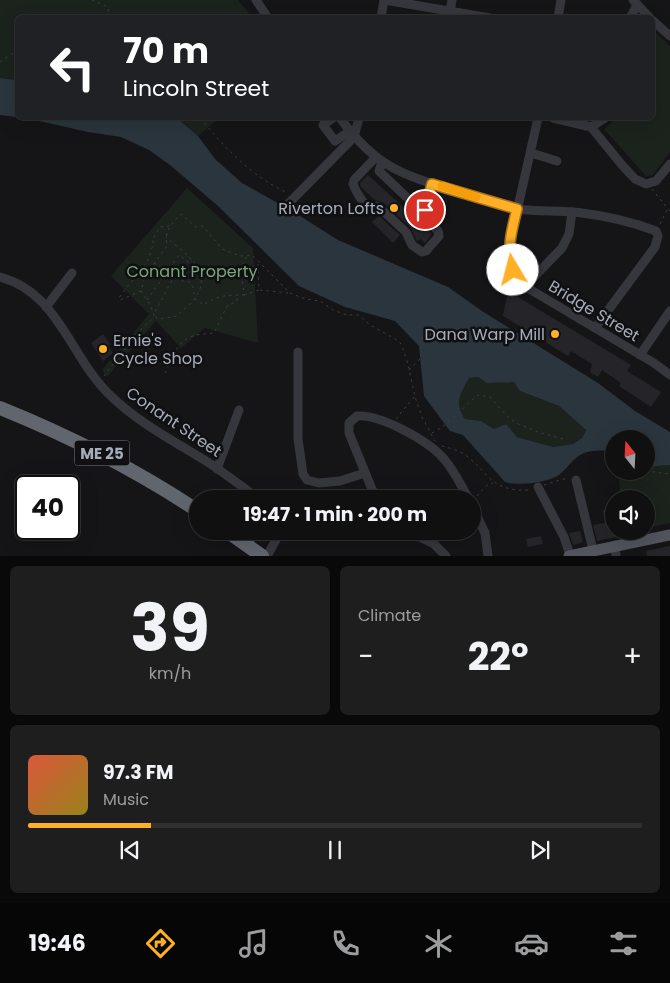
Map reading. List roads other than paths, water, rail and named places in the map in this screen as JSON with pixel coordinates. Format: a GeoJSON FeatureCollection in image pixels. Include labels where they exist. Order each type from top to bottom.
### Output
{"type":"FeatureCollection","features":[{"type":"Feature","properties":{"kind":"highway","name":"ME 25"},"geometry":{"type":"LineString","coordinates":[[0,408],[92,448],[130,468],[189,505]]}},
{"type":"Feature","properties":{"kind":"highway"},"geometry":{"type":"LineString","coordinates":[[240,540],[262,556]]}},
{"type":"Feature","properties":{"kind":"main road"},"geometry":{"type":"LineString","coordinates":[[569,555],[593,550],[615,550],[670,535]]}},
{"type":"Feature","properties":{"kind":"street"},"geometry":{"type":"LineString","coordinates":[[256,0],[266,15]]}},
{"type":"Feature","properties":{"kind":"street"},"geometry":{"type":"LineString","coordinates":[[381,15],[385,0],[450,15],[452,0]]}},
{"type":"Feature","properties":{"kind":"street"},"geometry":{"type":"LineString","coordinates":[[558,15],[561,0]]}},
{"type":"Feature","properties":{"kind":"street"},"geometry":{"type":"LineString","coordinates":[[631,15],[635,2],[647,15]]}},
{"type":"Feature","properties":{"kind":"street"},"geometry":{"type":"LineString","coordinates":[[655,23],[670,36]]}},
{"type":"Feature","properties":{"kind":"street"},"geometry":{"type":"LineString","coordinates":[[330,120],[323,125],[334,141],[352,134]]}},
{"type":"Feature","properties":{"kind":"street"},"geometry":{"type":"LineString","coordinates":[[342,120],[352,134],[379,159],[397,171],[432,184],[517,209],[572,212],[629,222],[656,230],[658,236],[655,247],[595,328]]}},
{"type":"Feature","properties":{"kind":"street"},"geometry":{"type":"LineString","coordinates":[[285,207],[352,134],[358,120]]}},
{"type":"Feature","properties":{"kind":"street","name":"Bridge Street"},"geometry":{"type":"LineString","coordinates":[[538,120],[510,242],[513,270],[525,286],[669,371]]}},
{"type":"Feature","properties":{"kind":"street"},"geometry":{"type":"LineString","coordinates":[[561,120],[591,127],[635,179],[648,184],[660,178],[670,164]]}},
{"type":"Feature","properties":{"kind":"street"},"geometry":{"type":"LineString","coordinates":[[591,127],[602,120]]}},
{"type":"Feature","properties":{"kind":"street"},"geometry":{"type":"LineString","coordinates":[[531,152],[557,161]]}},
{"type":"Feature","properties":{"kind":"street"},"geometry":{"type":"LineString","coordinates":[[379,159],[379,171],[420,209],[425,210]]}},
{"type":"Feature","properties":{"kind":"street"},"geometry":{"type":"LineString","coordinates":[[379,159],[354,180],[354,189],[367,206],[370,208],[377,206],[406,232],[412,245],[422,252],[426,252],[439,236],[438,231],[425,220],[425,210],[432,184]]}},
{"type":"Feature","properties":{"kind":"street"},"geometry":{"type":"LineString","coordinates":[[525,286],[562,248],[569,234],[572,212]]}},
{"type":"Feature","properties":{"kind":"street"},"geometry":{"type":"LineString","coordinates":[[495,278],[503,266],[513,270]]}},
{"type":"Feature","properties":{"kind":"street"},"geometry":{"type":"LineString","coordinates":[[46,307],[72,273]]}},
{"type":"Feature","properties":{"kind":"street","name":"Conant Street"},"geometry":{"type":"LineString","coordinates":[[0,277],[25,288],[46,307],[98,383],[111,397],[148,425],[246,490]]}},
{"type":"Feature","properties":{"kind":"street"},"geometry":{"type":"LineString","coordinates":[[640,355],[670,311]]}},
{"type":"Feature","properties":{"kind":"street"},"geometry":{"type":"LineString","coordinates":[[298,352],[298,439],[303,474],[308,480],[319,483],[340,481],[365,473]]}},
{"type":"Feature","properties":{"kind":"street"},"geometry":{"type":"LineString","coordinates":[[217,469],[239,410]]}},
{"type":"Feature","properties":{"kind":"street"},"geometry":{"type":"LineString","coordinates":[[372,490],[349,433],[348,423],[357,416],[363,416],[391,425],[413,436],[444,458],[464,490]]}},
{"type":"Feature","properties":{"kind":"street"},"geometry":{"type":"LineString","coordinates":[[576,480],[593,550]]}},
{"type":"Feature","properties":{"kind":"street"},"geometry":{"type":"LineString","coordinates":[[538,487],[564,537],[569,555]]}},
{"type":"Feature","properties":{"kind":"street"},"geometry":{"type":"LineString","coordinates":[[481,524],[485,533],[488,556]]}},
{"type":"Feature","properties":{"kind":"street"},"geometry":{"type":"LineString","coordinates":[[267,556],[276,540]]}},
{"type":"Feature","properties":{"kind":"street"},"geometry":{"type":"LineString","coordinates":[[426,540],[434,544],[446,556]]}},
{"type":"Feature","properties":{"kind":"place","name":"Riverton Lofts"},"geometry":{"type":"Point","coordinates":[394,208]}},
{"type":"Feature","properties":{"kind":"place","name":"Dana Warp Mill"},"geometry":{"type":"Point","coordinates":[555,334]}},
{"type":"Feature","properties":{"kind":"place","name":"Ernie's Cycle Shop"},"geometry":{"type":"Point","coordinates":[103,349]}},
{"type":"Feature","properties":{"kind":"park label","name":"Conant Property"},"geometry":{"type":"Point","coordinates":[192,271]}}]}
